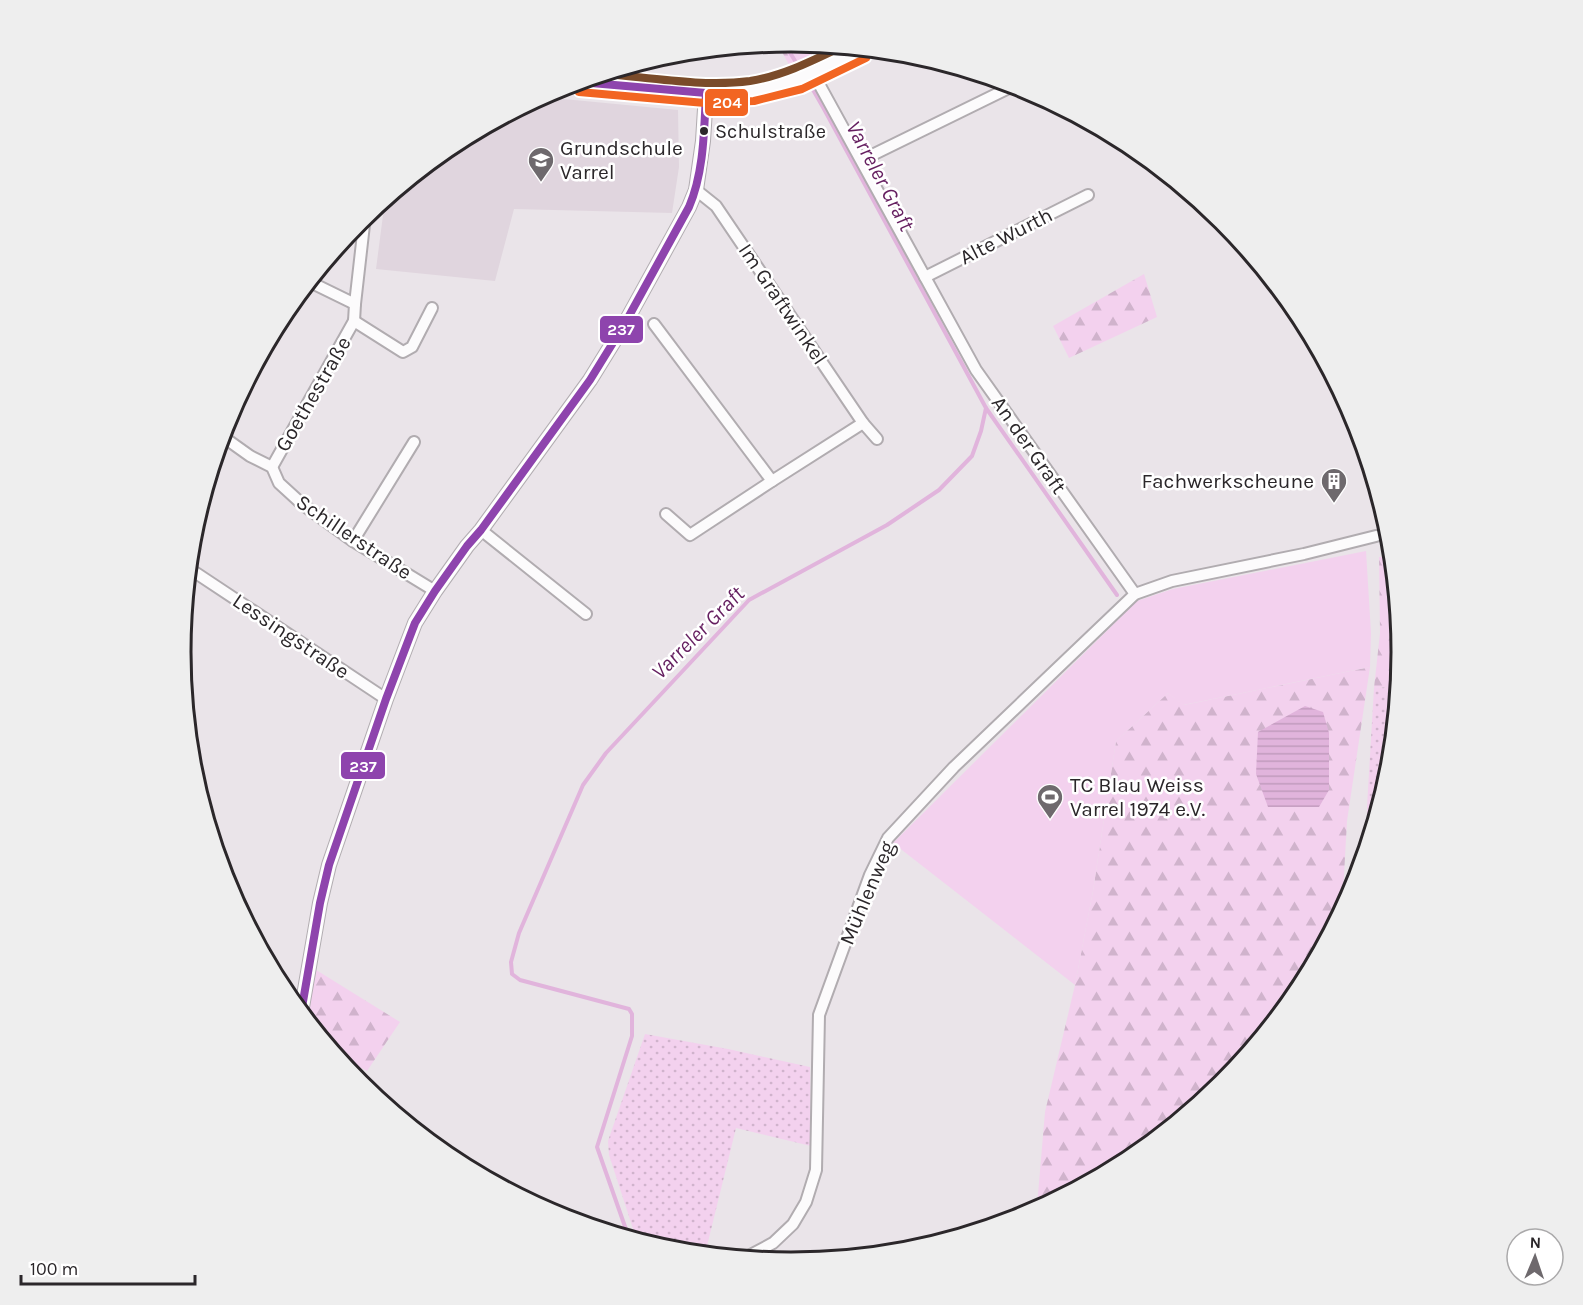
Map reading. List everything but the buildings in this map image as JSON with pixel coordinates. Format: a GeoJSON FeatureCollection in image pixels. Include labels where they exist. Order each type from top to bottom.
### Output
{"type":"FeatureCollection","features":[{"type":"Feature","properties":{"kind":"main road"},"geometry":{"type":"LineString","coordinates":[[600,84],[706,93],[752,91],[784,84],[847,56]]}},
{"type":"Feature","properties":{"kind":"street","name":"An der Graft"},"geometry":{"type":"LineString","coordinates":[[808,75],[862,160],[976,370],[1135,594]]}},
{"type":"Feature","properties":{"kind":"street"},"geometry":{"type":"LineString","coordinates":[[862,160],[1004,91]]}},
{"type":"Feature","properties":{"kind":"street"},"geometry":{"type":"LineString","coordinates":[[303,1001],[329,865],[386,699],[415,623],[467,546],[590,380],[620,332],[672,239],[696,190],[703,141],[706,93]]}},
{"type":"Feature","properties":{"kind":"street","name":"Im Graftwinkel"},"geometry":{"type":"LineString","coordinates":[[696,190],[716,206],[863,423],[877,439]]}},
{"type":"Feature","properties":{"kind":"street","name":"Alte Wurth"},"geometry":{"type":"LineString","coordinates":[[925,277],[1088,195]]}},
{"type":"Feature","properties":{"kind":"street","name":"Goethestraße"},"geometry":{"type":"LineString","coordinates":[[272,467],[354,321],[363,232]]}},
{"type":"Feature","properties":{"kind":"street"},"geometry":{"type":"LineString","coordinates":[[317,285],[355,304]]}},
{"type":"Feature","properties":{"kind":"street","name":"Goethestraße"},"geometry":{"type":"LineString","coordinates":[[354,321],[403,352],[412,347],[432,308]]}},
{"type":"Feature","properties":{"kind":"street"},"geometry":{"type":"LineString","coordinates":[[654,324],[772,481]]}},
{"type":"Feature","properties":{"kind":"street"},"geometry":{"type":"LineString","coordinates":[[666,514],[690,535],[863,423]]}},
{"type":"Feature","properties":{"kind":"street","name":"Schillerstraße"},"geometry":{"type":"LineString","coordinates":[[230,442],[250,456],[272,467],[279,483],[302,504],[353,541],[435,591]]}},
{"type":"Feature","properties":{"kind":"street"},"geometry":{"type":"LineString","coordinates":[[353,541],[414,442]]}},
{"type":"Feature","properties":{"kind":"street"},"geometry":{"type":"LineString","coordinates":[[481,530],[586,614]]}},
{"type":"Feature","properties":{"kind":"street"},"geometry":{"type":"LineString","coordinates":[[1135,594],[1172,581],[1304,554],[1376,536]]}},
{"type":"Feature","properties":{"kind":"street","name":"Lessingstraße"},"geometry":{"type":"LineString","coordinates":[[197,574],[386,699]]}},
{"type":"Feature","properties":{"kind":"street","name":"Mühlenweg"},"geometry":{"type":"LineString","coordinates":[[758,1251],[772,1244],[793,1224],[806,1202],[816,1170],[819,1015],[870,875],[888,838],[954,767],[1135,594]]}},
{"type":"Feature","properties":{"kind":"shaded area","name":"Grundschule Varrel"},"geometry":{"type":"Polygon","coordinates":[[[560,99],[678,110],[679,167],[672,213],[514,209],[495,281],[376,269],[383,213],[426,176],[458,154],[526,114],[560,99]]]}},
{"type":"Feature","properties":{"kind":"shaded area"},"geometry":{"type":"Polygon","coordinates":[[[1305,706],[1323,712],[1329,733],[1329,790],[1319,807],[1268,807],[1256,774],[1258,732],[1305,706]]]}},
{"type":"Feature","properties":{"kind":"green space"},"geometry":{"type":"Polygon","coordinates":[[[782,52],[816,53],[819,58],[792,70],[782,52]]]}},
{"type":"Feature","properties":{"kind":"green space"},"geometry":{"type":"Polygon","coordinates":[[[1144,274],[1157,317],[1069,358],[1053,326],[1144,274]]]}},
{"type":"Feature","properties":{"kind":"green space"},"geometry":{"type":"Polygon","coordinates":[[[1366,551],[1371,633],[1370,667],[1183,705],[1168,693],[1116,741],[1093,891],[1075,985],[893,843],[1137,601],[1173,589],[1366,551]]]}},
{"type":"Feature","properties":{"kind":"green space"},"geometry":{"type":"Polygon","coordinates":[[[1379,557],[1383,557],[1390,613],[1392,652],[1390,687],[1374,688],[1380,633],[1379,557]]]}},
{"type":"Feature","properties":{"kind":"green space"},"geometry":{"type":"Polygon","coordinates":[[[1370,667],[1347,821],[1343,888],[1311,953],[1290,986],[1268,1018],[1216,1077],[1157,1129],[1125,1151],[1057,1191],[1038,1200],[1045,1112],[1075,985],[1093,891],[1116,741],[1168,693],[1184,705],[1370,667]]]}},
{"type":"Feature","properties":{"kind":"green space"},"geometry":{"type":"Polygon","coordinates":[[[1390,687],[1380,770],[1367,820],[1367,807],[1374,688],[1390,687]]]}},
{"type":"Feature","properties":{"kind":"green space"},"geometry":{"type":"Polygon","coordinates":[[[313,968],[400,1022],[367,1071],[356,1065],[310,1011],[313,968]]]}},
{"type":"Feature","properties":{"kind":"green space"},"geometry":{"type":"Polygon","coordinates":[[[645,1034],[810,1067],[811,1146],[736,1128],[707,1246],[634,1231],[609,1155],[608,1141],[645,1034]]]}},
{"type":"Feature","properties":{"kind":"waterway","name":"Varreler Graft"},"geometry":{"type":"LineString","coordinates":[[790,52],[802,72]]}},
{"type":"Feature","properties":{"kind":"waterway","name":"Varreler Graft"},"geometry":{"type":"LineString","coordinates":[[626,1229],[597,1147],[632,1036],[632,1014],[629,1009],[520,980],[512,974],[511,962],[519,933],[583,785],[606,753],[749,600],[887,525],[939,490],[972,456],[986,408],[808,81]]}},
{"type":"Feature","properties":{"kind":"waterway"},"geometry":{"type":"LineString","coordinates":[[986,408],[1117,595]]}},
{"type":"Feature","properties":{"kind":"transit line"},"geometry":{"type":"LineString","coordinates":[[625,76],[732,83],[762,79],[785,72],[827,54]]}},
{"type":"Feature","properties":{"kind":"transit line","name":"204"},"geometry":{"type":"LineString","coordinates":[[579,92],[705,103],[754,101],[802,89],[866,58]]}},
{"type":"Feature","properties":{"kind":"transit line","name":"237"},"geometry":{"type":"LineString","coordinates":[[600,84],[706,93]]}},
{"type":"Feature","properties":{"kind":"transit line","name":"237"},"geometry":{"type":"LineString","coordinates":[[303,1001],[329,865],[386,699],[415,623],[467,546],[590,380],[624,325],[689,207],[698,180],[704,137],[706,93]]}},
{"type":"Feature","properties":{"kind":"place","name":"Schulstraße"},"geometry":{"type":"Point","coordinates":[704,131]}},
{"type":"Feature","properties":{"kind":"place","name":"Grundschule Varrel"},"geometry":{"type":"Point","coordinates":[541,183]}},
{"type":"Feature","properties":{"kind":"place","name":"Fachwerkscheune"},"geometry":{"type":"Point","coordinates":[1334,504]}},
{"type":"Feature","properties":{"kind":"place","name":"TC Blau Weiss Varrel 1974 e.V."},"geometry":{"type":"Point","coordinates":[1050,820]}}]}
